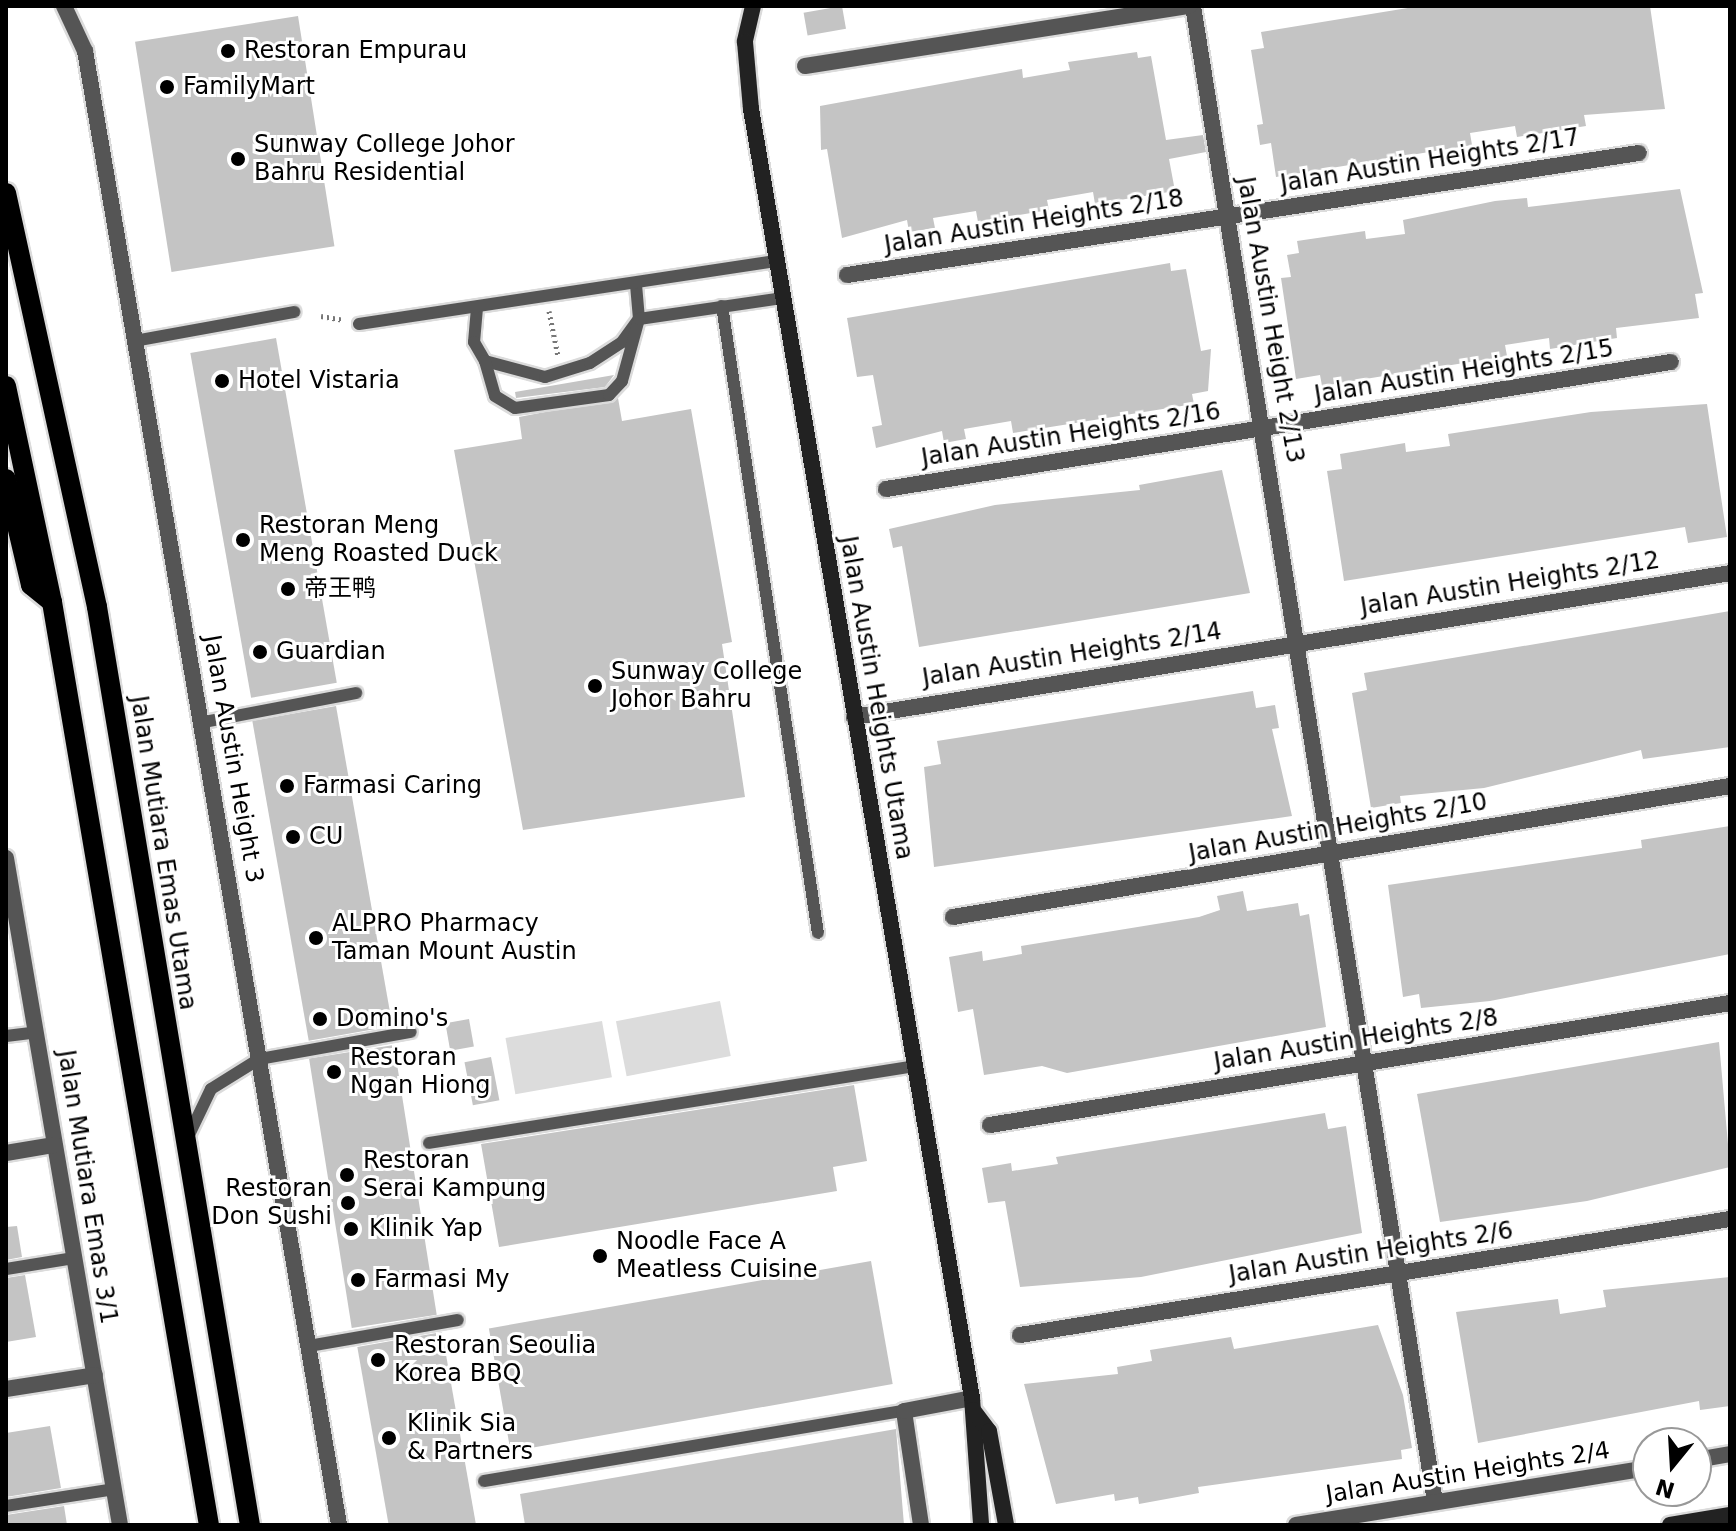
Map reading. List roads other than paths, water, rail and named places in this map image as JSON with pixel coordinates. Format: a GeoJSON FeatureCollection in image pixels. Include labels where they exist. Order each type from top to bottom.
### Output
{"type":"FeatureCollection","features":[{"type":"Feature","properties":{"kind":"main road","name":"Jalan Mutiara Emas Utama"},"geometry":{"type":"LineString","coordinates":[[6,193],[97,607],[250,1525]]}},
{"type":"Feature","properties":{"kind":"main road"},"geometry":{"type":"LineString","coordinates":[[6,386],[52,602],[209,1525]]}},
{"type":"Feature","properties":{"kind":"main road"},"geometry":{"type":"LineString","coordinates":[[6,479],[31,585],[52,602]]}},
{"type":"Feature","properties":{"kind":"street","name":"Jalan Austin Height 3"},"geometry":{"type":"LineString","coordinates":[[64,6],[85,51],[204,722],[339,1525]]}},
{"type":"Feature","properties":{"kind":"street","name":"Jalan Austin Heights Utama"},"geometry":{"type":"LineString","coordinates":[[753,6],[746,74],[973,1404]]}},
{"type":"Feature","properties":{"kind":"street"},"geometry":{"type":"LineString","coordinates":[[805,66],[1191,6]]}},
{"type":"Feature","properties":{"kind":"street","name":"Jalan Austin Height 2/13"},"geometry":{"type":"LineString","coordinates":[[1191,6],[1264,428],[1435,1502]]}},
{"type":"Feature","properties":{"kind":"street","name":"Jalan Austin Heights 2/17"},"geometry":{"type":"LineString","coordinates":[[1228,217],[1639,153]]}},
{"type":"Feature","properties":{"kind":"street","name":"Jalan Austin Heights 2/18"},"geometry":{"type":"LineString","coordinates":[[847,275],[1228,217]]}},
{"type":"Feature","properties":{"kind":"street","name":"Jalan Austin Heights 2/15"},"geometry":{"type":"LineString","coordinates":[[1264,428],[1671,362]]}},
{"type":"Feature","properties":{"kind":"street","name":"Jalan Austin Heights 2/16"},"geometry":{"type":"LineString","coordinates":[[886,489],[1264,428]]}},
{"type":"Feature","properties":{"kind":"street","name":"Jalan Austin Heights 2/12"},"geometry":{"type":"LineString","coordinates":[[1298,642],[1730,573]]}},
{"type":"Feature","properties":{"kind":"street","name":"Jalan Austin Heights 2/14"},"geometry":{"type":"LineString","coordinates":[[854,717],[1298,642]]}},
{"type":"Feature","properties":{"kind":"street","name":"Jalan Austin Heights 2/10"},"geometry":{"type":"LineString","coordinates":[[953,917],[1730,786]]}},
{"type":"Feature","properties":{"kind":"street","name":"Jalan Mutiara Emas 3/1"},"geometry":{"type":"LineString","coordinates":[[6,858],[12,917],[37,1032],[120,1525]]}},
{"type":"Feature","properties":{"kind":"street","name":"Jalan Austin Heights 2/8"},"geometry":{"type":"LineString","coordinates":[[990,1125],[1730,1003]]}},
{"type":"Feature","properties":{"kind":"street"},"geometry":{"type":"LineString","coordinates":[[6,1153],[54,1145]]}},
{"type":"Feature","properties":{"kind":"street","name":"Jalan Austin Heights 2/6"},"geometry":{"type":"LineString","coordinates":[[1020,1335],[1730,1219]]}},
{"type":"Feature","properties":{"kind":"street"},"geometry":{"type":"LineString","coordinates":[[6,1389],[95,1375]]}},
{"type":"Feature","properties":{"kind":"street"},"geometry":{"type":"LineString","coordinates":[[921,1525],[904,1411],[973,1404]]}},
{"type":"Feature","properties":{"kind":"street"},"geometry":{"type":"LineString","coordinates":[[973,1404],[969,1425],[981,1525]]}},
{"type":"Feature","properties":{"kind":"street"},"geometry":{"type":"LineString","coordinates":[[973,1404],[989,1431],[1006,1525]]}},
{"type":"Feature","properties":{"kind":"street","name":"Jalan Austin Heights 2/4"},"geometry":{"type":"LineString","coordinates":[[1296,1525],[1632,1471]]}},
{"type":"Feature","properties":{"kind":"street"},"geometry":{"type":"LineString","coordinates":[[1670,1525],[1730,1515]]}},
{"type":"Feature","properties":{"kind":"lane"},"geometry":{"type":"LineString","coordinates":[[359,324],[636,286],[777,261]]}},
{"type":"Feature","properties":{"kind":"lane"},"geometry":{"type":"LineString","coordinates":[[477,308],[474,342],[485,361],[495,396],[515,408],[609,395],[622,381],[639,319],[636,286]]}},
{"type":"Feature","properties":{"kind":"lane"},"geometry":{"type":"LineString","coordinates":[[485,361],[524,376],[562,373],[622,342],[639,319],[783,298]]}},
{"type":"Feature","properties":{"kind":"lane"},"geometry":{"type":"LineString","coordinates":[[722,306],[818,933]]}},
{"type":"Feature","properties":{"kind":"lane"},"geometry":{"type":"LineString","coordinates":[[134,341],[294,312]]}},
{"type":"Feature","properties":{"kind":"lane"},"geometry":{"type":"LineString","coordinates":[[204,722],[356,693]]}},
{"type":"Feature","properties":{"kind":"lane"},"geometry":{"type":"LineString","coordinates":[[6,1036],[37,1032]]}},
{"type":"Feature","properties":{"kind":"lane"},"geometry":{"type":"LineString","coordinates":[[185,1143],[211,1089],[259,1059],[411,1032]]}},
{"type":"Feature","properties":{"kind":"lane"},"geometry":{"type":"LineString","coordinates":[[429,1143],[915,1066]]}},
{"type":"Feature","properties":{"kind":"lane"},"geometry":{"type":"LineString","coordinates":[[6,1269],[74,1258]]}},
{"type":"Feature","properties":{"kind":"lane"},"geometry":{"type":"LineString","coordinates":[[309,1346],[458,1320]]}},
{"type":"Feature","properties":{"kind":"lane"},"geometry":{"type":"LineString","coordinates":[[484,1481],[904,1411]]}},
{"type":"Feature","properties":{"kind":"lane"},"geometry":{"type":"LineString","coordinates":[[6,1506],[114,1489]]}},
{"type":"Feature","properties":{"kind":"place","name":"Restoran Empurau"},"geometry":{"type":"Point","coordinates":[228,51]}},
{"type":"Feature","properties":{"kind":"place","name":"FamilyMart"},"geometry":{"type":"Point","coordinates":[167,87]}},
{"type":"Feature","properties":{"kind":"place","name":"Sunway College Johor Bahru Residential"},"geometry":{"type":"Point","coordinates":[238,159]}},
{"type":"Feature","properties":{"kind":"place","name":"Hotel Vistaria"},"geometry":{"type":"Point","coordinates":[222,381]}},
{"type":"Feature","properties":{"kind":"place","name":"Restoran Meng Meng Roasted Duck"},"geometry":{"type":"Point","coordinates":[243,540]}},
{"type":"Feature","properties":{"kind":"place","name":"帝王鸭"},"geometry":{"type":"Point","coordinates":[288,589]}},
{"type":"Feature","properties":{"kind":"place","name":"Guardian"},"geometry":{"type":"Point","coordinates":[260,652]}},
{"type":"Feature","properties":{"kind":"place","name":"Sunway College Johor Bahru"},"geometry":{"type":"Point","coordinates":[595,686]}},
{"type":"Feature","properties":{"kind":"place","name":"Farmasi Caring"},"geometry":{"type":"Point","coordinates":[287,786]}},
{"type":"Feature","properties":{"kind":"place","name":"CU"},"geometry":{"type":"Point","coordinates":[293,837]}},
{"type":"Feature","properties":{"kind":"place","name":"ALPRO Pharmacy Taman Mount Austin"},"geometry":{"type":"Point","coordinates":[316,938]}},
{"type":"Feature","properties":{"kind":"place","name":"Domino's"},"geometry":{"type":"Point","coordinates":[320,1019]}},
{"type":"Feature","properties":{"kind":"place","name":"Restoran Ngan Hiong"},"geometry":{"type":"Point","coordinates":[334,1072]}},
{"type":"Feature","properties":{"kind":"place","name":"Restoran Serai Kampung"},"geometry":{"type":"Point","coordinates":[347,1175]}},
{"type":"Feature","properties":{"kind":"place","name":"Restoran Don Sushi"},"geometry":{"type":"Point","coordinates":[348,1203]}},
{"type":"Feature","properties":{"kind":"place","name":"Klinik Yap"},"geometry":{"type":"Point","coordinates":[351,1229]}},
{"type":"Feature","properties":{"kind":"place","name":"Noodle Face A Meatless Cuisine"},"geometry":{"type":"Point","coordinates":[600,1256]}},
{"type":"Feature","properties":{"kind":"place","name":"Farmasi My"},"geometry":{"type":"Point","coordinates":[358,1280]}},
{"type":"Feature","properties":{"kind":"place","name":"Restoran Seoulia Korea BBQ"},"geometry":{"type":"Point","coordinates":[378,1360]}},
{"type":"Feature","properties":{"kind":"place","name":"Klinik Sia & Partners"},"geometry":{"type":"Point","coordinates":[389,1438]}}]}
